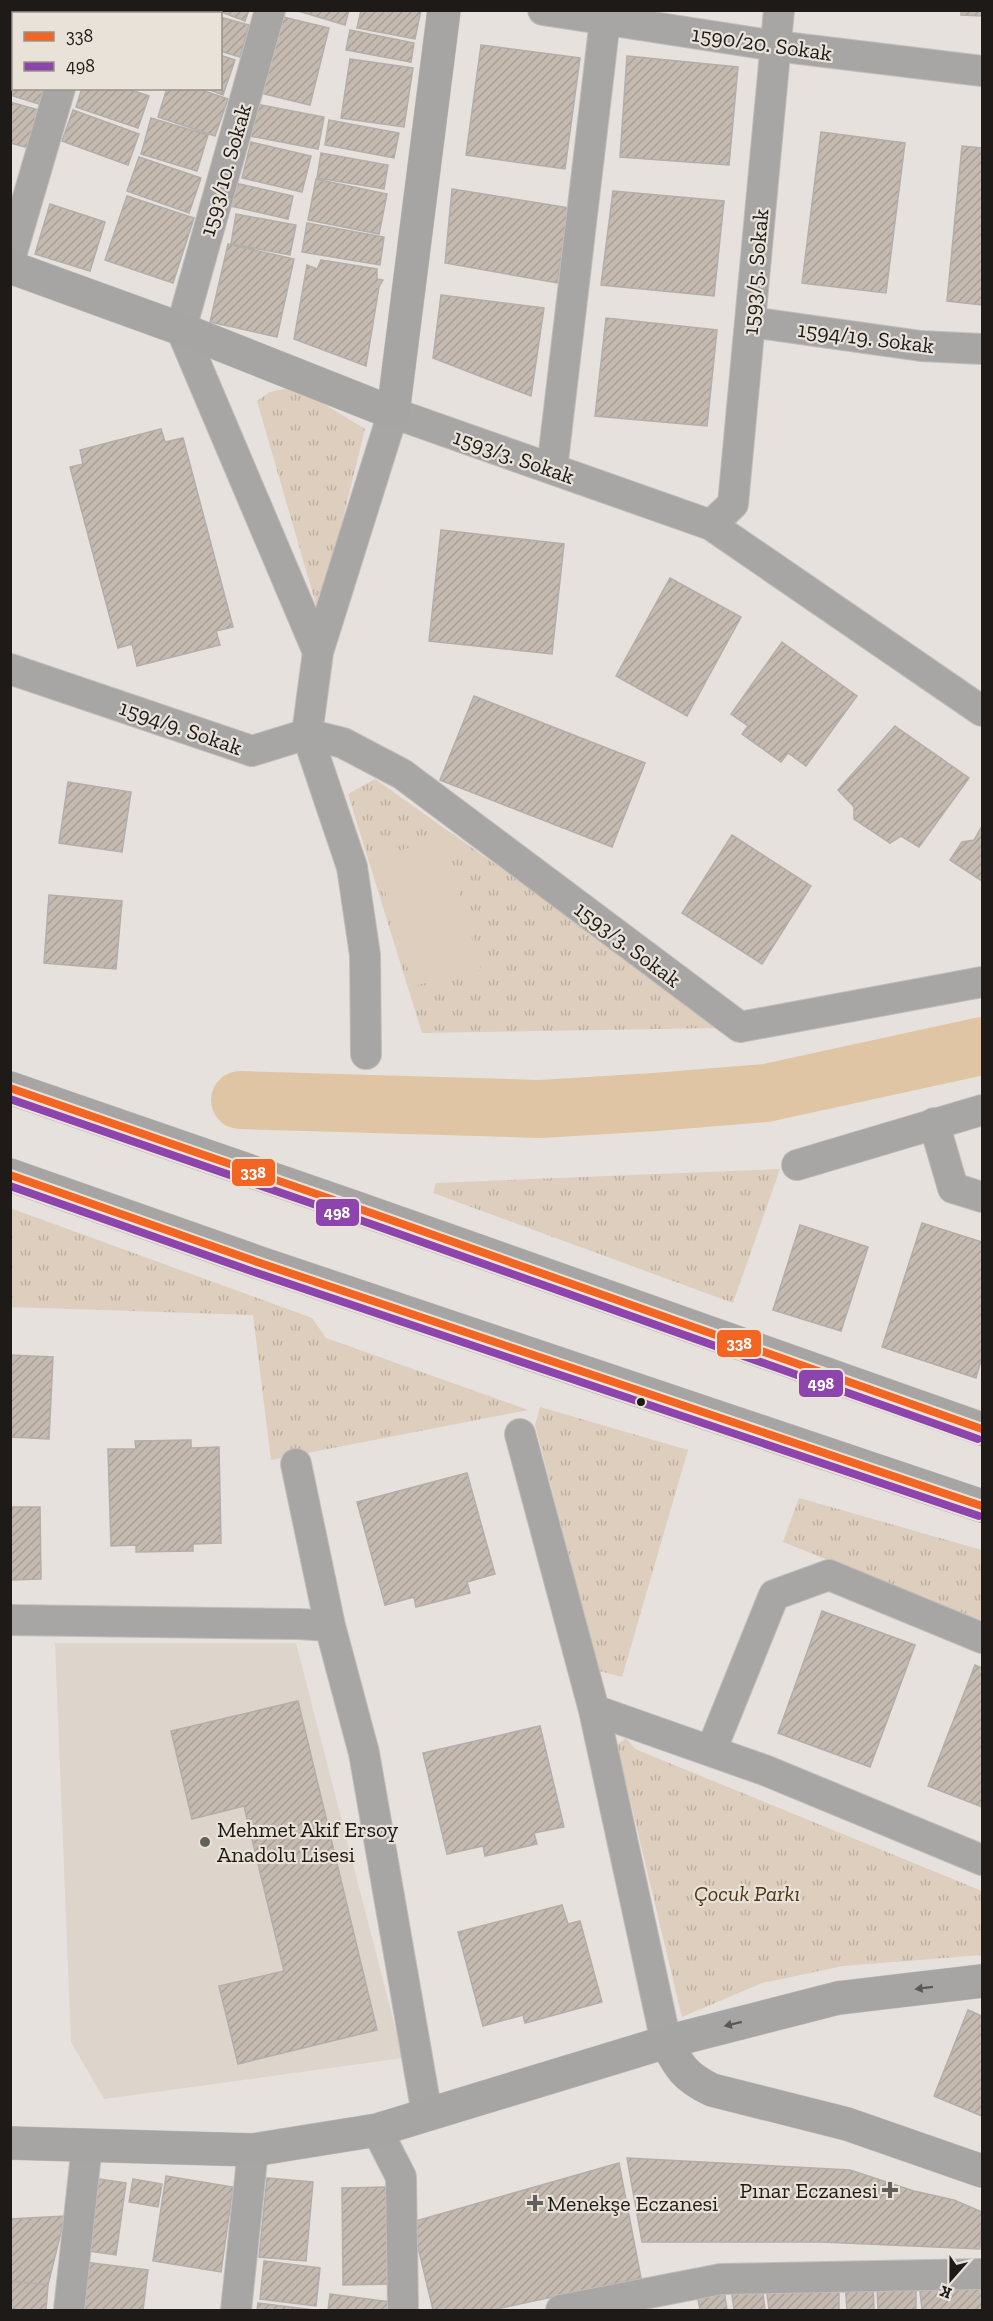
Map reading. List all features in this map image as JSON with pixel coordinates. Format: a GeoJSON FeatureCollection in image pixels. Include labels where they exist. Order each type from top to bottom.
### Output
{"type":"FeatureCollection","features":[{"type":"Feature","properties":{"kind":"street","name":"1593/10. Sokak"},"geometry":{"type":"LineString","coordinates":[[180,329],[270,10]]}},
{"type":"Feature","properties":{"kind":"street"},"geometry":{"type":"LineString","coordinates":[[366,1054],[365,955],[352,867],[307,734],[318,652],[393,413],[444,10]]}},
{"type":"Feature","properties":{"kind":"street","name":"1590/20. Sokak"},"geometry":{"type":"LineString","coordinates":[[543,10],[776,46],[982,71]]}},
{"type":"Feature","properties":{"kind":"street","name":"1593/5. Sokak"},"geometry":{"type":"LineString","coordinates":[[711,525],[733,504],[779,10]]}},
{"type":"Feature","properties":{"kind":"street"},"geometry":{"type":"LineString","coordinates":[[552,469],[605,20]]}},
{"type":"Feature","properties":{"kind":"street"},"geometry":{"type":"LineString","coordinates":[[10,259],[59,90]]}},
{"type":"Feature","properties":{"kind":"street","name":"1593/3. Sokak"},"geometry":{"type":"LineString","coordinates":[[10,267],[180,329],[393,413],[711,525],[982,711]]}},
{"type":"Feature","properties":{"kind":"street","name":"1594/19. Sokak"},"geometry":{"type":"LineString","coordinates":[[751,322],[921,346],[982,349]]}},
{"type":"Feature","properties":{"kind":"street"},"geometry":{"type":"LineString","coordinates":[[180,329],[318,652]]}},
{"type":"Feature","properties":{"kind":"street","name":"1594/9. Sokak"},"geometry":{"type":"LineString","coordinates":[[10,669],[252,751],[307,734]]}},
{"type":"Feature","properties":{"kind":"street","name":"1593/3. Sokak"},"geometry":{"type":"LineString","coordinates":[[307,734],[343,743],[402,774],[740,1027],[982,982]]}},
{"type":"Feature","properties":{"kind":"street"},"geometry":{"type":"LineString","coordinates":[[10,1088],[982,1429]]}},
{"type":"Feature","properties":{"kind":"street"},"geometry":{"type":"LineString","coordinates":[[797,1165],[982,1110]]}},
{"type":"Feature","properties":{"kind":"street"},"geometry":{"type":"LineString","coordinates":[[934,1123],[953,1188],[982,1197]]}},
{"type":"Feature","properties":{"kind":"street"},"geometry":{"type":"LineString","coordinates":[[10,1175],[272,1267],[982,1506]]}},
{"type":"Feature","properties":{"kind":"street"},"geometry":{"type":"LineString","coordinates":[[520,1434],[594,1710],[666,2042],[681,2070],[693,2081],[712,2090],[847,2124],[982,2171]]}},
{"type":"Feature","properties":{"kind":"street"},"geometry":{"type":"LineString","coordinates":[[296,1464],[330,1626],[364,1753],[427,2114]]}},
{"type":"Feature","properties":{"kind":"street"},"geometry":{"type":"LineString","coordinates":[[711,1752],[774,1595],[828,1575],[982,1638]]}},
{"type":"Feature","properties":{"kind":"street"},"geometry":{"type":"LineString","coordinates":[[10,1620],[330,1626]]}},
{"type":"Feature","properties":{"kind":"street"},"geometry":{"type":"LineString","coordinates":[[594,1710],[766,1771],[982,1860]]}},
{"type":"Feature","properties":{"kind":"street"},"geometry":{"type":"LineString","coordinates":[[10,2143],[254,2150],[377,2130],[666,2042],[838,1998],[982,1981]]}},
{"type":"Feature","properties":{"kind":"street"},"geometry":{"type":"LineString","coordinates":[[377,2130],[401,2177],[403,2310]]}},
{"type":"Feature","properties":{"kind":"street"},"geometry":{"type":"LineString","coordinates":[[69,2310],[87,2145]]}},
{"type":"Feature","properties":{"kind":"street"},"geometry":{"type":"LineString","coordinates":[[236,2310],[254,2150]]}},
{"type":"Feature","properties":{"kind":"street"},"geometry":{"type":"LineString","coordinates":[[561,2310],[721,2278],[982,2274]]}},
{"type":"Feature","properties":{"kind":"shaded area","name":"Mehmet Akif Ersoy Anadolu Lisesi"},"geometry":{"type":"Polygon","coordinates":[[[55,1643],[296,1643],[403,2058],[104,2099],[71,2042],[55,1643]]]}},
{"type":"Feature","properties":{"kind":"green space"},"geometry":{"type":"Polygon","coordinates":[[[288,388],[311,396],[365,429],[319,615],[257,401],[270,392],[288,388]]]}},
{"type":"Feature","properties":{"kind":"green space"},"geometry":{"type":"Polygon","coordinates":[[[375,779],[709,1016],[719,1028],[422,1033],[348,794],[375,779]]]}},
{"type":"Feature","properties":{"kind":"green space"},"geometry":{"type":"Polygon","coordinates":[[[444,837],[481,970],[413,986],[375,858],[444,837]]]}},
{"type":"Feature","properties":{"kind":"green space"},"geometry":{"type":"Polygon","coordinates":[[[780,1169],[733,1303],[433,1193],[436,1183],[780,1169]]]}},
{"type":"Feature","properties":{"kind":"green space"},"geometry":{"type":"Polygon","coordinates":[[[10,1208],[312,1318],[326,1338],[528,1410],[271,1460],[253,1315],[11,1307],[10,1208]]]}},
{"type":"Feature","properties":{"kind":"green space"},"geometry":{"type":"Polygon","coordinates":[[[540,1407],[688,1450],[622,1677],[599,1671],[535,1425],[540,1407]]]}},
{"type":"Feature","properties":{"kind":"green space"},"geometry":{"type":"Polygon","coordinates":[[[799,1498],[982,1550],[982,1621],[783,1542],[799,1498]]]}},
{"type":"Feature","properties":{"kind":"green space","name":"Çocuk Parkı"},"geometry":{"type":"Polygon","coordinates":[[[626,1738],[635,1749],[982,1891],[982,1955],[843,1966],[762,1983],[682,2017],[617,1745],[626,1738]]]}},
{"type":"Feature","properties":{"kind":"building"},"geometry":{"type":"Polygon","coordinates":[[[23,10],[76,10],[76,12],[22,12],[23,10]]]}},
{"type":"Feature","properties":{"kind":"building"},"geometry":{"type":"Polygon","coordinates":[[[113,10],[174,10],[174,12],[112,12],[113,10]]]}},
{"type":"Feature","properties":{"kind":"building"},"geometry":{"type":"Polygon","coordinates":[[[216,10],[249,10],[245,21],[216,10]]]}},
{"type":"Feature","properties":{"kind":"building"},"geometry":{"type":"Polygon","coordinates":[[[295,10],[349,10],[345,25],[295,10]]]}},
{"type":"Feature","properties":{"kind":"building"},"geometry":{"type":"Polygon","coordinates":[[[361,10],[421,10],[415,39],[357,28],[361,10]]]}},
{"type":"Feature","properties":{"kind":"building"},"geometry":{"type":"Polygon","coordinates":[[[961,10],[982,10],[982,16],[961,15],[961,10]]]}},
{"type":"Feature","properties":{"kind":"building"},"geometry":{"type":"Polygon","coordinates":[[[275,15],[329,28],[310,105],[256,92],[275,15]]]}},
{"type":"Feature","properties":{"kind":"building"},"geometry":{"type":"Polygon","coordinates":[[[222,18],[249,25],[240,57],[222,52],[222,18]]]}},
{"type":"Feature","properties":{"kind":"building"},"geometry":{"type":"Polygon","coordinates":[[[350,30],[414,43],[411,62],[346,50],[350,30]]]}},
{"type":"Feature","properties":{"kind":"building"},"geometry":{"type":"Polygon","coordinates":[[[481,45],[580,58],[565,169],[466,155],[481,45]]]}},
{"type":"Feature","properties":{"kind":"building"},"geometry":{"type":"Polygon","coordinates":[[[222,56],[235,60],[223,95],[210,90],[222,90],[222,56]]]}},
{"type":"Feature","properties":{"kind":"building"},"geometry":{"type":"Polygon","coordinates":[[[627,56],[738,67],[729,165],[620,157],[627,56]]]}},
{"type":"Feature","properties":{"kind":"building"},"geometry":{"type":"Polygon","coordinates":[[[350,59],[413,68],[404,127],[341,118],[350,59]]]}},
{"type":"Feature","properties":{"kind":"building"},"geometry":{"type":"Polygon","coordinates":[[[12,65],[12,90],[43,90],[39,104],[10,95],[12,65]]]}},
{"type":"Feature","properties":{"kind":"building"},"geometry":{"type":"Polygon","coordinates":[[[81,90],[131,90],[149,96],[138,128],[76,107],[81,90]]]}},
{"type":"Feature","properties":{"kind":"building"},"geometry":{"type":"Polygon","coordinates":[[[166,90],[202,90],[228,99],[215,136],[158,117],[166,90]]]}},
{"type":"Feature","properties":{"kind":"building"},"geometry":{"type":"Polygon","coordinates":[[[10,102],[46,112],[36,150],[10,143],[10,102]]]}},
{"type":"Feature","properties":{"kind":"building"},"geometry":{"type":"Polygon","coordinates":[[[256,104],[324,117],[318,149],[250,136],[256,104]]]}},
{"type":"Feature","properties":{"kind":"building"},"geometry":{"type":"Polygon","coordinates":[[[73,110],[139,134],[128,165],[62,141],[73,110]]]}},
{"type":"Feature","properties":{"kind":"building"},"geometry":{"type":"Polygon","coordinates":[[[151,118],[208,135],[197,171],[141,154],[151,118]]]}},
{"type":"Feature","properties":{"kind":"building"},"geometry":{"type":"Polygon","coordinates":[[[329,120],[399,133],[394,158],[325,145],[329,120]]]}},
{"type":"Feature","properties":{"kind":"building"},"geometry":{"type":"Polygon","coordinates":[[[821,132],[905,143],[886,293],[802,283],[821,132]]]}},
{"type":"Feature","properties":{"kind":"building"},"geometry":{"type":"Polygon","coordinates":[[[251,142],[311,156],[302,192],[242,178],[251,142]]]}},
{"type":"Feature","properties":{"kind":"building"},"geometry":{"type":"Polygon","coordinates":[[[962,146],[982,148],[982,305],[947,301],[962,146]]]}},
{"type":"Feature","properties":{"kind":"building"},"geometry":{"type":"Polygon","coordinates":[[[321,153],[388,165],[384,189],[317,178],[321,153]]]}},
{"type":"Feature","properties":{"kind":"building"},"geometry":{"type":"Polygon","coordinates":[[[139,157],[201,178],[189,213],[127,191],[139,157]]]}},
{"type":"Feature","properties":{"kind":"building"},"geometry":{"type":"Polygon","coordinates":[[[316,179],[387,194],[379,234],[308,220],[316,179]]]}},
{"type":"Feature","properties":{"kind":"building"},"geometry":{"type":"Polygon","coordinates":[[[231,182],[293,196],[288,219],[226,205],[231,182]]]}},
{"type":"Feature","properties":{"kind":"building"},"geometry":{"type":"Polygon","coordinates":[[[452,189],[570,208],[557,283],[445,263],[452,189]]]}},
{"type":"Feature","properties":{"kind":"building"},"geometry":{"type":"Polygon","coordinates":[[[613,191],[724,201],[714,296],[601,285],[613,191]]]}},
{"type":"Feature","properties":{"kind":"building"},"geometry":{"type":"Polygon","coordinates":[[[127,196],[194,218],[173,283],[105,260],[127,196]]]}},
{"type":"Feature","properties":{"kind":"building"},"geometry":{"type":"Polygon","coordinates":[[[50,204],[105,222],[90,271],[35,254],[50,204]]]}},
{"type":"Feature","properties":{"kind":"building"},"geometry":{"type":"Polygon","coordinates":[[[236,214],[296,225],[290,255],[231,244],[236,214]]]}},
{"type":"Feature","properties":{"kind":"building"},"geometry":{"type":"Polygon","coordinates":[[[307,223],[384,237],[380,265],[302,252],[307,223]]]}},
{"type":"Feature","properties":{"kind":"building"},"geometry":{"type":"Polygon","coordinates":[[[228,244],[294,259],[277,337],[210,322],[228,244]]]}},
{"type":"Feature","properties":{"kind":"building"},"geometry":{"type":"Polygon","coordinates":[[[321,260],[377,269],[377,279],[383,280],[379,287],[366,366],[294,339],[307,265],[317,269],[321,260]]]}},
{"type":"Feature","properties":{"kind":"building"},"geometry":{"type":"Polygon","coordinates":[[[441,295],[544,308],[531,396],[433,358],[441,295]]]}},
{"type":"Feature","properties":{"kind":"building"},"geometry":{"type":"Polygon","coordinates":[[[606,318],[717,330],[707,426],[595,416],[606,318]]]}},
{"type":"Feature","properties":{"kind":"building"},"geometry":{"type":"Polygon","coordinates":[[[161,429],[165,442],[183,438],[233,627],[216,631],[220,645],[137,666],[132,644],[118,648],[70,467],[83,464],[80,450],[161,429]]]}},
{"type":"Feature","properties":{"kind":"building"},"geometry":{"type":"Polygon","coordinates":[[[441,530],[564,544],[552,654],[429,641],[441,530]]]}},
{"type":"Feature","properties":{"kind":"building"},"geometry":{"type":"Polygon","coordinates":[[[670,578],[741,617],[687,716],[616,676],[670,578]]]}},
{"type":"Feature","properties":{"kind":"building"},"geometry":{"type":"Polygon","coordinates":[[[782,642],[857,696],[806,766],[788,753],[781,762],[742,734],[748,726],[731,714],[782,642]]]}},
{"type":"Feature","properties":{"kind":"building"},"geometry":{"type":"Polygon","coordinates":[[[474,696],[645,763],[612,847],[440,780],[474,696]]]}},
{"type":"Feature","properties":{"kind":"building"},"geometry":{"type":"Polygon","coordinates":[[[895,726],[969,778],[919,847],[901,836],[890,843],[854,819],[854,807],[838,790],[895,726]]]}},
{"type":"Feature","properties":{"kind":"building"},"geometry":{"type":"Polygon","coordinates":[[[68,782],[131,792],[122,852],[59,843],[68,782]]]}},
{"type":"Feature","properties":{"kind":"building"},"geometry":{"type":"Polygon","coordinates":[[[982,826],[982,881],[950,860],[962,842],[974,840],[982,826]]]}},
{"type":"Feature","properties":{"kind":"building"},"geometry":{"type":"Polygon","coordinates":[[[732,835],[811,886],[762,964],[682,913],[732,835]]]}},
{"type":"Feature","properties":{"kind":"building"},"geometry":{"type":"Polygon","coordinates":[[[49,895],[122,901],[116,969],[44,963],[49,895]]]}},
{"type":"Feature","properties":{"kind":"building"},"geometry":{"type":"Polygon","coordinates":[[[922,1223],[982,1242],[982,1357],[976,1378],[882,1347],[922,1223]]]}},
{"type":"Feature","properties":{"kind":"building"},"geometry":{"type":"Polygon","coordinates":[[[800,1225],[868,1247],[841,1331],[773,1310],[800,1225]]]}},
{"type":"Feature","properties":{"kind":"building"},"geometry":{"type":"Polygon","coordinates":[[[10,1355],[53,1357],[49,1439],[10,1437],[10,1355]]]}},
{"type":"Feature","properties":{"kind":"building"},"geometry":{"type":"Polygon","coordinates":[[[191,1440],[191,1448],[219,1447],[221,1543],[193,1544],[193,1551],[136,1552],[136,1545],[111,1546],[108,1449],[136,1449],[135,1441],[191,1440]]]}},
{"type":"Feature","properties":{"kind":"building"},"geometry":{"type":"Polygon","coordinates":[[[467,1473],[495,1574],[467,1582],[470,1593],[416,1607],[414,1597],[385,1605],[357,1502],[467,1473]]]}},
{"type":"Feature","properties":{"kind":"building"},"geometry":{"type":"Polygon","coordinates":[[[10,1507],[40,1507],[41,1579],[10,1580],[10,1507]]]}},
{"type":"Feature","properties":{"kind":"building"},"geometry":{"type":"Polygon","coordinates":[[[822,1611],[915,1645],[870,1767],[778,1733],[822,1611]]]}},
{"type":"Feature","properties":{"kind":"building"},"geometry":{"type":"Polygon","coordinates":[[[975,1665],[982,1668],[982,1807],[928,1786],[975,1665]]]}},
{"type":"Feature","properties":{"kind":"building"},"geometry":{"type":"Polygon","coordinates":[[[298,1701],[377,2030],[238,2064],[219,1986],[284,1971],[244,1806],[192,1819],[171,1731],[298,1701]]]}},
{"type":"Feature","properties":{"kind":"building"},"geometry":{"type":"Polygon","coordinates":[[[540,1726],[564,1827],[534,1833],[537,1844],[485,1856],[483,1846],[447,1854],[423,1753],[540,1726]]]}},
{"type":"Feature","properties":{"kind":"building"},"geometry":{"type":"Polygon","coordinates":[[[562,1905],[568,1924],[580,1921],[602,2002],[525,2023],[523,2015],[483,2026],[458,1932],[562,1905]]]}},
{"type":"Feature","properties":{"kind":"building"},"geometry":{"type":"Polygon","coordinates":[[[968,2010],[982,2016],[982,2116],[934,2096],[968,2010]]]}},
{"type":"Feature","properties":{"kind":"building"},"geometry":{"type":"Polygon","coordinates":[[[627,2158],[850,2170],[914,2191],[954,2200],[982,2212],[980,2249],[822,2242],[642,2242],[627,2158]]]}},
{"type":"Feature","properties":{"kind":"building"},"geometry":{"type":"Polygon","coordinates":[[[619,2163],[641,2278],[492,2310],[433,2310],[412,2222],[619,2163]]]}},
{"type":"Feature","properties":{"kind":"building"},"geometry":{"type":"Polygon","coordinates":[[[166,2176],[233,2187],[221,2272],[153,2261],[166,2176]]]}},
{"type":"Feature","properties":{"kind":"building"},"geometry":{"type":"Polygon","coordinates":[[[92,2178],[126,2183],[116,2255],[82,2250],[92,2178]]]}},
{"type":"Feature","properties":{"kind":"building"},"geometry":{"type":"Polygon","coordinates":[[[267,2178],[313,2182],[306,2261],[259,2257],[267,2178]]]}},
{"type":"Feature","properties":{"kind":"building"},"geometry":{"type":"Polygon","coordinates":[[[133,2179],[162,2184],[158,2207],[129,2202],[133,2179]]]}},
{"type":"Feature","properties":{"kind":"building"},"geometry":{"type":"Polygon","coordinates":[[[388,2187],[389,2284],[343,2285],[342,2188],[388,2187]]]}},
{"type":"Feature","properties":{"kind":"building"},"geometry":{"type":"Polygon","coordinates":[[[65,2216],[48,2285],[10,2281],[10,2219],[65,2216]]]}},
{"type":"Feature","properties":{"kind":"building"},"geometry":{"type":"Polygon","coordinates":[[[264,2261],[320,2268],[316,2306],[260,2299],[264,2261]]]}},
{"type":"Feature","properties":{"kind":"building"},"geometry":{"type":"Polygon","coordinates":[[[84,2262],[148,2270],[143,2310],[78,2310],[84,2262]]]}},
{"type":"Feature","properties":{"kind":"building"},"geometry":{"type":"Polygon","coordinates":[[[10,2281],[48,2285],[46,2310],[10,2310],[10,2281]]]}},
{"type":"Feature","properties":{"kind":"building"},"geometry":{"type":"Polygon","coordinates":[[[873,2281],[874,2310],[847,2310],[845,2283],[873,2281]]]}},
{"type":"Feature","properties":{"kind":"building"},"geometry":{"type":"Polygon","coordinates":[[[762,2285],[765,2310],[734,2310],[731,2288],[762,2285]]]}},
{"type":"Feature","properties":{"kind":"building"},"geometry":{"type":"Polygon","coordinates":[[[766,2285],[839,2286],[839,2310],[769,2310],[766,2285]]]}},
{"type":"Feature","properties":{"kind":"building"},"geometry":{"type":"Polygon","coordinates":[[[877,2286],[916,2286],[916,2310],[878,2310],[877,2286]]]}},
{"type":"Feature","properties":{"kind":"building"},"geometry":{"type":"Polygon","coordinates":[[[982,2286],[982,2310],[922,2310],[920,2291],[982,2286]]]}},
{"type":"Feature","properties":{"kind":"building"},"geometry":{"type":"Polygon","coordinates":[[[724,2289],[727,2310],[700,2310],[697,2294],[724,2289]]]}},
{"type":"Feature","properties":{"kind":"building"},"geometry":{"type":"Polygon","coordinates":[[[330,2294],[390,2302],[389,2310],[328,2310],[330,2294]]]}},
{"type":"Feature","properties":{"kind":"building"},"geometry":{"type":"Polygon","coordinates":[[[258,2303],[314,2310],[257,2310],[258,2303]]]}},
{"type":"Feature","properties":{"kind":"waterway"},"geometry":{"type":"LineString","coordinates":[[240,1100],[540,1109],[655,1102],[766,1093],[982,1046]]}},
{"type":"Feature","properties":{"kind":"transit line","name":"338"},"geometry":{"type":"LineString","coordinates":[[10,1088],[982,1429]]}},
{"type":"Feature","properties":{"kind":"transit line","name":"498"},"geometry":{"type":"LineString","coordinates":[[10,1099],[978,1439]]}},
{"type":"Feature","properties":{"kind":"transit line","name":"338"},"geometry":{"type":"LineString","coordinates":[[10,1175],[260,1263],[982,1506]]}},
{"type":"Feature","properties":{"kind":"transit line","name":"498"},"geometry":{"type":"LineString","coordinates":[[10,1186],[257,1273],[979,1516]]}},
{"type":"Feature","properties":{"kind":"place","name":"Mehmet Akif Ersoy Anadolu Lisesi"},"geometry":{"type":"Point","coordinates":[205,1842]}},
{"type":"Feature","properties":{"kind":"place","name":"Pınar Eczanesi"},"geometry":{"type":"Point","coordinates":[890,2190]}},
{"type":"Feature","properties":{"kind":"place","name":"Menekşe Eczanesi"},"geometry":{"type":"Point","coordinates":[535,2203]}}]}
